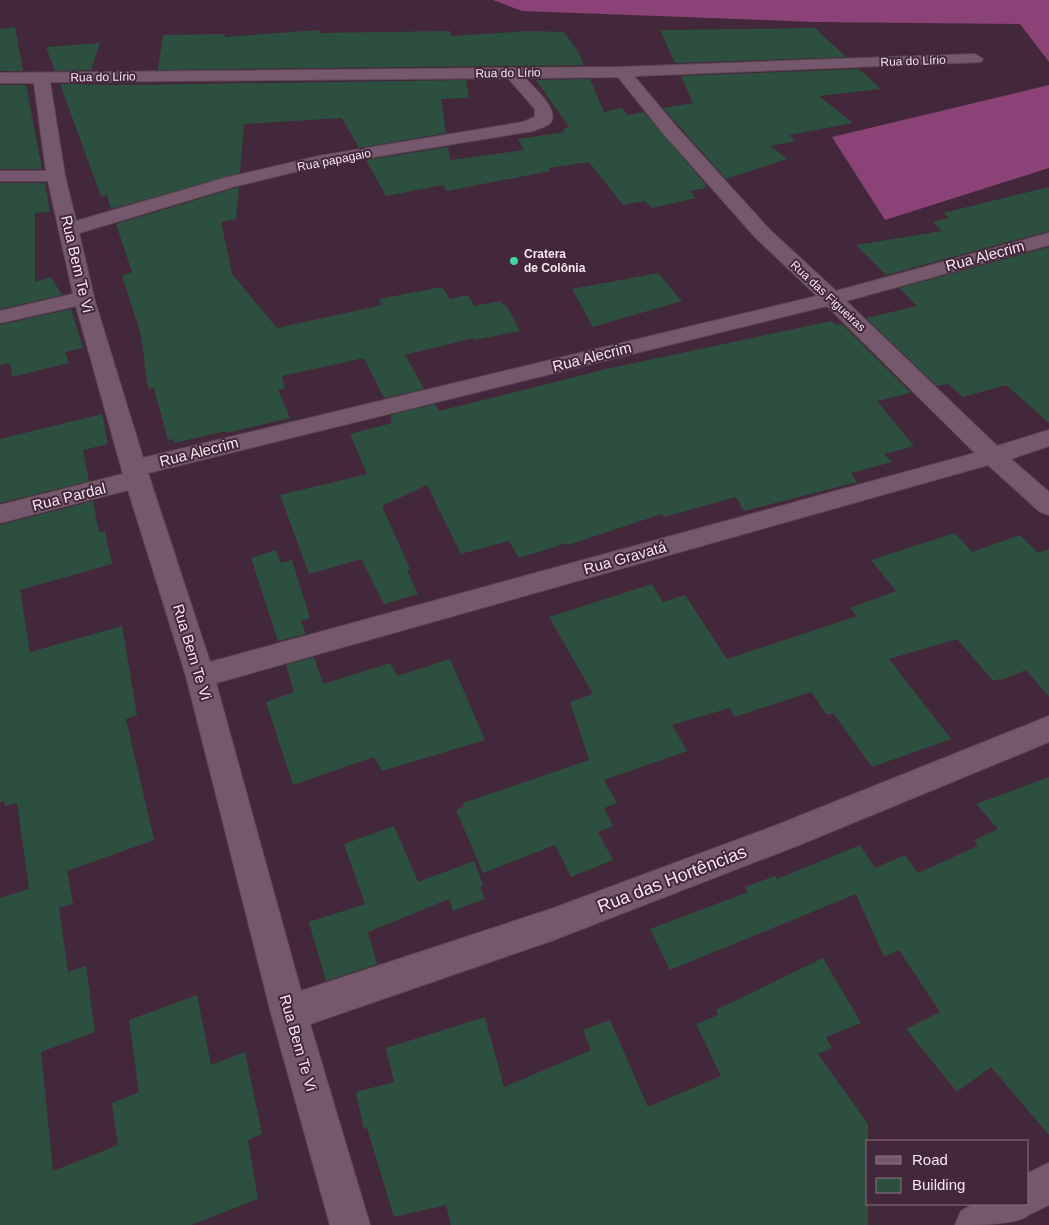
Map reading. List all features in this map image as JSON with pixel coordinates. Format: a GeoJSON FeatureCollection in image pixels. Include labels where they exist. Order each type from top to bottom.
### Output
{"type":"FeatureCollection","features":[{"type":"Feature","properties":{"kind":"street","name":"Rua do Lírio"},"geometry":{"type":"LineString","coordinates":[[0,78],[622,72],[975,59]]}},
{"type":"Feature","properties":{"kind":"street","name":"Rua das Figueiras"},"geometry":{"type":"LineString","coordinates":[[622,72],[728,196],[993,456],[1049,506]]}},
{"type":"Feature","properties":{"kind":"street","name":"Rua papagaio"},"geometry":{"type":"LineString","coordinates":[[70,229],[231,182],[301,165],[527,127],[544,120],[543,108],[512,73]]}},
{"type":"Feature","properties":{"kind":"street","name":"Rua Bem Te Vi"},"geometry":{"type":"LineString","coordinates":[[41,78],[56,176],[70,229],[84,298],[136,474],[200,676],[289,1013],[350,1225]]}},
{"type":"Feature","properties":{"kind":"street"},"geometry":{"type":"LineString","coordinates":[[0,176],[56,176]]}},
{"type":"Feature","properties":{"kind":"street","name":"Rua Alecrim"},"geometry":{"type":"LineString","coordinates":[[136,474],[831,299],[1049,239]]}},
{"type":"Feature","properties":{"kind":"street"},"geometry":{"type":"LineString","coordinates":[[0,317],[84,298]]}},
{"type":"Feature","properties":{"kind":"street","name":"Rua Gravatá"},"geometry":{"type":"LineString","coordinates":[[200,676],[993,456],[1049,438]]}},
{"type":"Feature","properties":{"kind":"street","name":"Rua Pardal"},"geometry":{"type":"LineString","coordinates":[[0,514],[136,474]]}},
{"type":"Feature","properties":{"kind":"street","name":"Rua das Hortências"},"geometry":{"type":"LineString","coordinates":[[289,1013],[551,925],[788,835],[1049,729]]}},
{"type":"Feature","properties":{"kind":"street"},"geometry":{"type":"LineString","coordinates":[[1029,1194],[1049,1183]]}},
{"type":"Feature","properties":{"kind":"shaded area"},"geometry":{"type":"Polygon","coordinates":[[[493,0],[1049,0],[1049,62],[1020,24],[814,22],[522,11],[493,0]]]}},
{"type":"Feature","properties":{"kind":"shaded area"},"geometry":{"type":"Polygon","coordinates":[[[1049,85],[1049,168],[885,220],[832,137],[1049,85]]]}},
{"type":"Feature","properties":{"kind":"building"},"geometry":{"type":"Polygon","coordinates":[[[15,27],[23,71],[0,71],[0,29],[15,27]]]}},
{"type":"Feature","properties":{"kind":"building"},"geometry":{"type":"Polygon","coordinates":[[[815,28],[846,57],[675,63],[660,30],[815,28]]]}},
{"type":"Feature","properties":{"kind":"building"},"geometry":{"type":"Polygon","coordinates":[[[320,30],[319,33],[450,31],[451,36],[529,31],[564,32],[578,51],[584,65],[158,70],[163,35],[225,34],[225,37],[320,30]]]}},
{"type":"Feature","properties":{"kind":"building"},"geometry":{"type":"Polygon","coordinates":[[[100,43],[91,70],[55,71],[46,47],[100,43]]]}},
{"type":"Feature","properties":{"kind":"building"},"geometry":{"type":"Polygon","coordinates":[[[859,69],[881,89],[819,96],[853,123],[789,135],[796,141],[770,146],[787,159],[726,179],[663,108],[693,103],[681,76],[859,69]]]}},
{"type":"Feature","properties":{"kind":"building"},"geometry":{"type":"Polygon","coordinates":[[[590,79],[604,112],[622,108],[628,115],[644,112],[706,185],[704,186],[706,188],[690,191],[696,198],[652,208],[645,201],[623,205],[589,162],[549,168],[550,171],[447,191],[443,185],[386,196],[366,160],[448,147],[450,160],[524,150],[518,139],[565,132],[563,129],[569,127],[536,80],[590,79]]]}},
{"type":"Feature","properties":{"kind":"building"},"geometry":{"type":"Polygon","coordinates":[[[466,80],[469,98],[441,99],[446,133],[359,148],[342,118],[244,124],[240,173],[111,209],[107,195],[101,196],[60,84],[129,85],[466,80]]]}},
{"type":"Feature","properties":{"kind":"building"},"geometry":{"type":"Polygon","coordinates":[[[0,85],[26,85],[42,169],[0,169],[0,85]]]}},
{"type":"Feature","properties":{"kind":"building"},"geometry":{"type":"Polygon","coordinates":[[[0,183],[45,183],[50,212],[35,213],[35,282],[51,277],[62,295],[0,309],[0,183]]]}},
{"type":"Feature","properties":{"kind":"building"},"geometry":{"type":"Polygon","coordinates":[[[239,187],[236,219],[221,222],[232,274],[277,328],[382,305],[379,299],[442,287],[450,299],[468,295],[474,306],[500,301],[503,305],[506,305],[520,331],[475,340],[474,338],[405,355],[424,389],[384,398],[364,358],[282,376],[285,388],[278,390],[290,418],[174,443],[173,439],[168,440],[154,388],[148,389],[141,335],[122,276],[132,272],[116,224],[239,187]]]}},
{"type":"Feature","properties":{"kind":"building"},"geometry":{"type":"Polygon","coordinates":[[[1049,187],[1049,231],[886,275],[856,245],[942,231],[932,222],[949,218],[943,213],[1049,187]]]}},
{"type":"Feature","properties":{"kind":"building"},"geometry":{"type":"Polygon","coordinates":[[[1049,247],[1049,423],[1006,385],[963,397],[948,384],[937,386],[866,318],[917,306],[899,288],[1049,247]]]}},
{"type":"Feature","properties":{"kind":"building"},"geometry":{"type":"Polygon","coordinates":[[[658,273],[682,301],[593,327],[572,289],[658,273]]]}},
{"type":"Feature","properties":{"kind":"building"},"geometry":{"type":"Polygon","coordinates":[[[71,309],[83,348],[65,352],[69,363],[12,377],[10,363],[0,365],[0,325],[71,309]]]}},
{"type":"Feature","properties":{"kind":"building"},"geometry":{"type":"Polygon","coordinates":[[[832,321],[836,325],[842,324],[911,393],[877,401],[914,446],[884,454],[892,462],[851,473],[857,482],[744,511],[736,497],[664,517],[662,514],[568,545],[567,543],[519,558],[509,541],[461,554],[427,485],[382,506],[410,569],[407,570],[418,594],[384,604],[361,559],[309,574],[280,495],[367,474],[350,434],[392,423],[390,415],[435,404],[439,411],[606,369],[832,321]]]}},
{"type":"Feature","properties":{"kind":"building"},"geometry":{"type":"Polygon","coordinates":[[[102,414],[108,444],[83,450],[89,481],[0,503],[0,439],[102,414]]]}},
{"type":"Feature","properties":{"kind":"building"},"geometry":{"type":"Polygon","coordinates":[[[93,501],[99,532],[105,531],[112,564],[20,590],[30,652],[122,626],[137,715],[126,719],[154,840],[67,871],[73,904],[59,908],[68,972],[86,966],[95,1032],[41,1052],[53,1171],[118,1145],[112,1103],[139,1092],[129,1020],[197,995],[211,1065],[245,1052],[262,1134],[248,1140],[258,1199],[191,1225],[0,1225],[0,898],[29,889],[17,803],[5,806],[4,801],[0,802],[0,525],[93,501]]]}},
{"type":"Feature","properties":{"kind":"building"},"geometry":{"type":"Polygon","coordinates":[[[955,533],[972,552],[1020,535],[1038,553],[1049,549],[1049,697],[1026,670],[1001,680],[993,681],[957,639],[889,659],[951,739],[872,767],[833,713],[827,715],[811,692],[734,717],[730,708],[672,725],[687,751],[604,780],[617,803],[604,808],[613,826],[598,832],[613,860],[571,877],[555,845],[483,873],[456,810],[464,806],[463,803],[589,760],[570,702],[593,694],[549,617],[652,584],[663,602],[685,595],[727,659],[857,616],[850,608],[896,591],[871,560],[955,533]]]}},
{"type":"Feature","properties":{"kind":"building"},"geometry":{"type":"Polygon","coordinates":[[[276,550],[281,563],[292,560],[310,618],[301,621],[306,634],[278,641],[251,558],[276,550]]]}},
{"type":"Feature","properties":{"kind":"building"},"geometry":{"type":"Polygon","coordinates":[[[314,657],[323,684],[390,663],[397,676],[450,659],[485,740],[382,771],[374,757],[293,785],[266,702],[294,692],[286,665],[314,657]]]}},
{"type":"Feature","properties":{"kind":"building"},"geometry":{"type":"Polygon","coordinates":[[[1049,777],[1049,1135],[991,1067],[957,1092],[906,1029],[940,1012],[899,950],[884,957],[856,894],[670,970],[650,929],[748,892],[745,887],[775,876],[777,879],[860,845],[875,868],[905,855],[918,873],[978,846],[974,840],[998,829],[976,804],[1049,777]]]}},
{"type":"Feature","properties":{"kind":"building"},"geometry":{"type":"Polygon","coordinates":[[[394,826],[418,882],[474,861],[483,885],[480,887],[485,899],[453,911],[449,899],[368,932],[377,964],[326,981],[309,922],[365,904],[344,844],[394,826]]]}},
{"type":"Feature","properties":{"kind":"building"},"geometry":{"type":"Polygon","coordinates":[[[823,958],[861,1023],[826,1037],[832,1048],[818,1054],[868,1124],[868,1140],[866,1140],[866,1205],[868,1205],[868,1225],[451,1225],[446,1205],[394,1217],[367,1128],[364,1129],[356,1092],[394,1082],[386,1048],[485,1017],[504,1087],[591,1050],[583,1030],[610,1020],[648,1107],[721,1076],[696,1024],[718,1015],[716,1010],[823,958]]]}},
{"type":"Feature","properties":{"kind":"place","name":"Cratera de Colônia"},"geometry":{"type":"Point","coordinates":[514,261]}}]}
